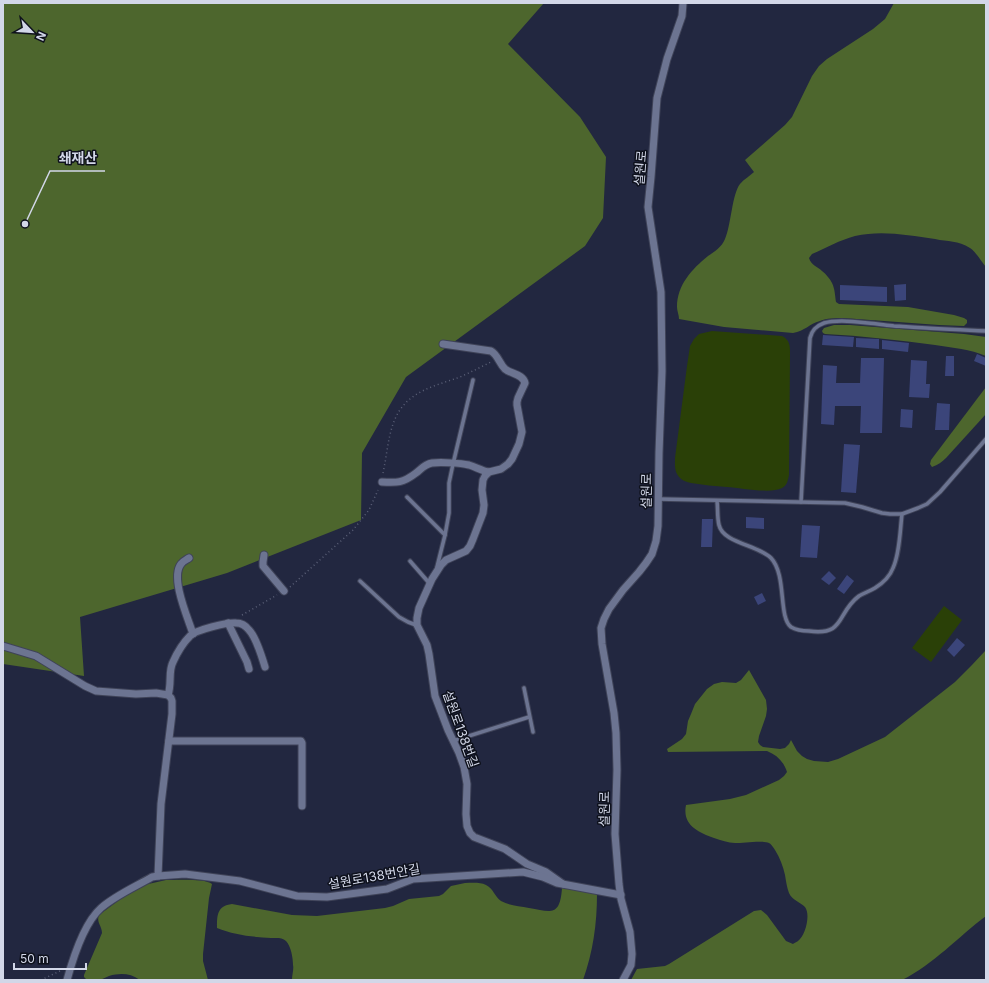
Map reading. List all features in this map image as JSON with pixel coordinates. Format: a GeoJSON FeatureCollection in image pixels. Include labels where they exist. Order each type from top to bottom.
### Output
{"type":"FeatureCollection","features":[{"type":"Feature","properties":{"kind":"street","name":"설원로"},"geometry":{"type":"LineString","coordinates":[[623,980],[631,965],[632,944],[619,884],[615,834],[617,770],[616,733],[601,628],[609,609],[652,554],[656,541],[662,371],[661,292],[648,208],[657,98],[667,59],[682,16],[683,3]]}},
{"type":"Feature","properties":{"kind":"street"},"geometry":{"type":"LineString","coordinates":[[382,482],[396,483],[402,481],[431,463],[468,465],[482,471],[489,472],[501,469],[512,459],[519,444],[522,432],[517,405],[518,398],[525,381],[521,377],[506,370],[494,353],[443,344]]}},
{"type":"Feature","properties":{"kind":"street"},"geometry":{"type":"LineString","coordinates":[[417,625],[419,608],[441,565],[446,560],[466,551],[470,546],[483,514],[484,505],[482,480],[489,472]]}},
{"type":"Feature","properties":{"kind":"street"},"geometry":{"type":"LineString","coordinates":[[264,555],[263,566],[284,591]]}},
{"type":"Feature","properties":{"kind":"street"},"geometry":{"type":"LineString","coordinates":[[189,558],[181,564],[178,569],[179,590],[180,599],[193,634]]}},
{"type":"Feature","properties":{"kind":"street"},"geometry":{"type":"LineString","coordinates":[[228,623],[249,669]]}},
{"type":"Feature","properties":{"kind":"street"},"geometry":{"type":"LineString","coordinates":[[168,695],[170,689],[172,663],[181,648],[195,632],[228,623],[238,623],[243,625],[253,635],[265,667]]}},
{"type":"Feature","properties":{"kind":"street","name":"설원로138번길"},"geometry":{"type":"LineString","coordinates":[[417,625],[430,654],[435,696],[448,730],[459,753],[465,773],[467,784],[466,814],[470,833],[474,837],[505,849],[527,864],[546,872],[563,884]]}},
{"type":"Feature","properties":{"kind":"street"},"geometry":{"type":"LineString","coordinates":[[3,646],[36,656],[85,686],[96,691],[136,694],[156,693],[168,695],[171,698],[172,708],[161,804],[158,876]]}},
{"type":"Feature","properties":{"kind":"street"},"geometry":{"type":"LineString","coordinates":[[168,741],[301,741],[302,806]]}},
{"type":"Feature","properties":{"kind":"street","name":"설원로138번안길"},"geometry":{"type":"LineString","coordinates":[[67,980],[85,931],[92,918],[101,908],[115,898],[158,876],[185,874],[240,881],[297,896],[328,897],[387,889],[413,879],[523,872],[543,877],[557,883],[621,895]]}},
{"type":"Feature","properties":{"kind":"lane"},"geometry":{"type":"LineString","coordinates":[[801,502],[809,350],[812,332],[817,326],[824,323],[842,322],[986,331]]}},
{"type":"Feature","properties":{"kind":"lane"},"geometry":{"type":"LineString","coordinates":[[436,573],[445,535],[448,513],[449,483],[473,380]]}},
{"type":"Feature","properties":{"kind":"lane"},"geometry":{"type":"LineString","coordinates":[[658,499],[845,504],[882,513],[902,514],[927,504],[933,499],[986,439]]}},
{"type":"Feature","properties":{"kind":"lane"},"geometry":{"type":"LineString","coordinates":[[406,497],[445,535]]}},
{"type":"Feature","properties":{"kind":"lane"},"geometry":{"type":"LineString","coordinates":[[718,501],[719,525],[725,535],[764,553],[771,558],[778,569],[781,581],[785,618],[788,623],[798,630],[816,632],[829,631],[834,628],[854,601],[875,588],[888,576],[897,558],[902,514]]}},
{"type":"Feature","properties":{"kind":"lane"},"geometry":{"type":"LineString","coordinates":[[410,561],[430,584]]}},
{"type":"Feature","properties":{"kind":"lane"},"geometry":{"type":"LineString","coordinates":[[360,582],[399,617],[417,625]]}},
{"type":"Feature","properties":{"kind":"lane"},"geometry":{"type":"LineString","coordinates":[[524,688],[533,732]]}},
{"type":"Feature","properties":{"kind":"lane"},"geometry":{"type":"LineString","coordinates":[[453,741],[529,717]]}},
{"type":"Feature","properties":{"kind":"path"},"geometry":{"type":"LineString","coordinates":[[242,616],[290,588],[353,530],[369,510],[382,482],[394,420],[405,402],[416,394],[433,386],[462,376],[499,359]]}},
{"type":"Feature","properties":{"kind":"path"},"geometry":{"type":"LineString","coordinates":[[42,980],[71,966]]}},
{"type":"Feature","properties":{"kind":"green space"},"geometry":{"type":"Polygon","coordinates":[[[3,3],[544,3],[508,44],[580,117],[606,157],[603,218],[585,246],[406,377],[362,453],[361,520],[227,573],[80,617],[84,676],[3,664],[3,3]]]}},
{"type":"Feature","properties":{"kind":"green space"},"geometry":{"type":"Polygon","coordinates":[[[894,3],[986,3],[986,267],[976,254],[966,245],[915,236],[885,233],[855,236],[812,254],[809,258],[832,283],[836,302],[839,304],[908,307],[954,315],[964,318],[967,320],[967,323],[964,326],[834,318],[816,322],[801,331],[793,333],[724,327],[679,319],[677,308],[678,299],[686,278],[696,266],[718,249],[724,242],[737,189],[742,182],[754,172],[745,160],[792,117],[812,76],[819,66],[885,19],[894,3]]]}},
{"type":"Feature","properties":{"kind":"green space"},"geometry":{"type":"Polygon","coordinates":[[[834,325],[964,334],[986,337],[986,356],[968,350],[935,345],[823,333],[822,331],[824,328],[834,325]]]}},
{"type":"Feature","properties":{"kind":"green space"},"geometry":{"type":"Polygon","coordinates":[[[712,331],[782,336],[788,341],[790,346],[789,475],[788,481],[782,488],[771,491],[763,491],[696,484],[684,481],[677,473],[675,468],[675,458],[690,346],[699,334],[712,331]]]}},
{"type":"Feature","properties":{"kind":"green space"},"geometry":{"type":"Polygon","coordinates":[[[986,387],[986,414],[946,458],[932,467],[930,464],[931,460],[986,387]]]}},
{"type":"Feature","properties":{"kind":"green space"},"geometry":{"type":"Polygon","coordinates":[[[944,606],[962,620],[931,662],[912,648],[944,606]]]}},
{"type":"Feature","properties":{"kind":"green space"},"geometry":{"type":"Polygon","coordinates":[[[986,650],[986,916],[925,966],[902,980],[631,980],[637,969],[665,966],[754,911],[761,910],[767,915],[786,941],[793,944],[801,938],[805,930],[807,911],[805,907],[789,893],[781,862],[774,848],[769,843],[732,843],[714,838],[692,827],[686,818],[686,805],[730,799],[746,795],[779,780],[787,772],[780,759],[767,751],[668,752],[667,749],[682,739],[686,734],[688,721],[695,704],[707,689],[714,684],[722,682],[736,683],[741,680],[749,670],[766,700],[766,716],[758,742],[760,745],[763,747],[780,749],[785,748],[791,740],[797,751],[807,759],[828,762],[838,759],[885,737],[955,682],[986,650]]]}},
{"type":"Feature","properties":{"kind":"green space"},"geometry":{"type":"Polygon","coordinates":[[[166,880],[197,880],[212,884],[203,954],[203,961],[208,980],[140,980],[129,975],[117,974],[101,980],[87,980],[84,975],[102,933],[98,920],[99,915],[126,895],[144,885],[166,880]]]}},
{"type":"Feature","properties":{"kind":"green space"},"geometry":{"type":"Polygon","coordinates":[[[465,883],[484,884],[490,888],[501,901],[515,906],[543,911],[549,911],[556,908],[559,904],[562,888],[564,886],[597,894],[594,938],[583,980],[292,980],[292,956],[288,943],[283,939],[244,935],[217,928],[219,912],[223,907],[232,904],[292,915],[317,916],[385,908],[409,899],[439,896],[451,886],[465,883]]]}},
{"type":"Feature","properties":{"kind":"building"},"geometry":{"type":"Polygon","coordinates":[[[906,284],[906,300],[895,301],[894,285],[906,284]]]}},
{"type":"Feature","properties":{"kind":"building"},"geometry":{"type":"Polygon","coordinates":[[[840,285],[887,287],[887,302],[840,300],[840,285]]]}},
{"type":"Feature","properties":{"kind":"building"},"geometry":{"type":"Polygon","coordinates":[[[823,335],[854,337],[853,347],[822,345],[823,335]]]}},
{"type":"Feature","properties":{"kind":"building"},"geometry":{"type":"Polygon","coordinates":[[[856,338],[879,339],[879,349],[856,347],[856,338]]]}},
{"type":"Feature","properties":{"kind":"building"},"geometry":{"type":"Polygon","coordinates":[[[882,340],[909,343],[908,352],[882,349],[882,340]]]}},
{"type":"Feature","properties":{"kind":"building"},"geometry":{"type":"Polygon","coordinates":[[[977,354],[986,358],[986,366],[974,361],[977,354]]]}},
{"type":"Feature","properties":{"kind":"building"},"geometry":{"type":"Polygon","coordinates":[[[946,356],[954,356],[954,376],[945,376],[946,356]]]}},
{"type":"Feature","properties":{"kind":"building"},"geometry":{"type":"Polygon","coordinates":[[[861,358],[884,358],[882,433],[860,433],[861,406],[835,406],[834,425],[821,424],[823,365],[837,366],[836,383],[860,383],[861,358]]]}},
{"type":"Feature","properties":{"kind":"building"},"geometry":{"type":"Polygon","coordinates":[[[911,360],[927,361],[926,384],[930,384],[929,398],[909,397],[911,360]]]}},
{"type":"Feature","properties":{"kind":"building"},"geometry":{"type":"Polygon","coordinates":[[[937,403],[950,404],[949,430],[935,430],[937,403]]]}},
{"type":"Feature","properties":{"kind":"building"},"geometry":{"type":"Polygon","coordinates":[[[901,409],[913,410],[912,428],[900,427],[901,409]]]}},
{"type":"Feature","properties":{"kind":"building"},"geometry":{"type":"Polygon","coordinates":[[[844,444],[860,445],[856,493],[841,492],[844,444]]]}},
{"type":"Feature","properties":{"kind":"building"},"geometry":{"type":"Polygon","coordinates":[[[746,517],[764,518],[764,529],[746,528],[746,517]]]}},
{"type":"Feature","properties":{"kind":"building"},"geometry":{"type":"Polygon","coordinates":[[[702,519],[713,519],[712,547],[701,547],[702,519]]]}},
{"type":"Feature","properties":{"kind":"building"},"geometry":{"type":"Polygon","coordinates":[[[802,525],[820,526],[817,558],[800,557],[802,525]]]}},
{"type":"Feature","properties":{"kind":"building"},"geometry":{"type":"Polygon","coordinates":[[[829,571],[836,578],[829,585],[821,579],[829,571]]]}},
{"type":"Feature","properties":{"kind":"building"},"geometry":{"type":"Polygon","coordinates":[[[847,575],[854,581],[844,594],[837,589],[847,575]]]}},
{"type":"Feature","properties":{"kind":"building"},"geometry":{"type":"Polygon","coordinates":[[[762,593],[766,601],[758,605],[754,597],[762,593]]]}},
{"type":"Feature","properties":{"kind":"building"},"geometry":{"type":"Polygon","coordinates":[[[957,638],[965,645],[954,657],[947,650],[957,638]]]}},
{"type":"Feature","properties":{"kind":"place","name":"쇄재산"},"geometry":{"type":"Point","coordinates":[25,224]}}]}
